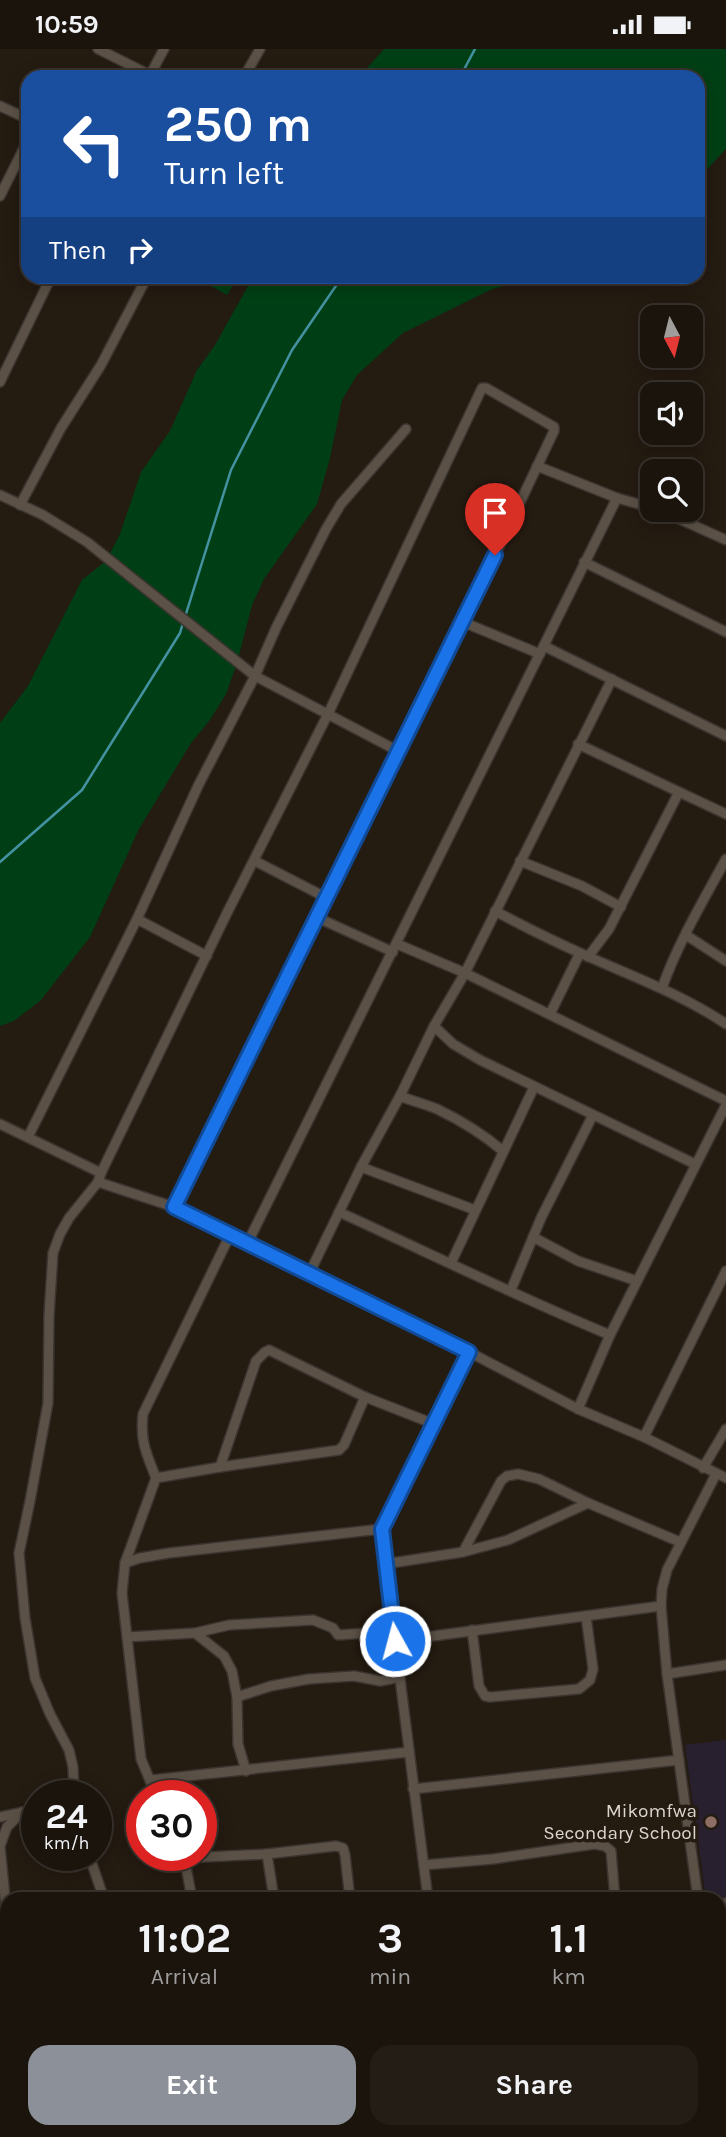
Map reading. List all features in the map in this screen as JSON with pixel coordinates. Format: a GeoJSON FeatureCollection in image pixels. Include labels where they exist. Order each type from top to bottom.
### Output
{"type":"FeatureCollection","features":[{"type":"Feature","properties":{"kind":"street"},"geometry":{"type":"LineString","coordinates":[[98,49],[138,70]]}},
{"type":"Feature","properties":{"kind":"street"},"geometry":{"type":"LineString","coordinates":[[152,70],[164,49]]}},
{"type":"Feature","properties":{"kind":"street"},"geometry":{"type":"LineString","coordinates":[[248,70],[260,49]]}},
{"type":"Feature","properties":{"kind":"street"},"geometry":{"type":"LineString","coordinates":[[0,106],[21,116]]}},
{"type":"Feature","properties":{"kind":"street"},"geometry":{"type":"LineString","coordinates":[[0,196],[21,154]]}},
{"type":"Feature","properties":{"kind":"street"},"geometry":{"type":"LineString","coordinates":[[0,382],[48,284]]}},
{"type":"Feature","properties":{"kind":"street"},"geometry":{"type":"LineString","coordinates":[[20,505],[61,428],[102,365],[143,284]]}},
{"type":"Feature","properties":{"kind":"street"},"geometry":{"type":"LineString","coordinates":[[73,1780],[69,1750],[35,1678],[24,1618],[19,1553],[48,1403],[53,1253],[69,1217],[100,1177],[206,956],[328,714],[482,388],[486,388],[554,427],[554,432],[464,622],[325,897],[174,1207]]}},
{"type":"Feature","properties":{"kind":"street"},"geometry":{"type":"LineString","coordinates":[[28,1137],[137,919],[199,784],[282,616],[341,504],[406,429]]}},
{"type":"Feature","properties":{"kind":"street"},"geometry":{"type":"LineString","coordinates":[[537,466],[617,498],[640,504]]}},
{"type":"Feature","properties":{"kind":"street"},"geometry":{"type":"LineString","coordinates":[[0,495],[43,515],[87,542],[255,675],[398,751]]}},
{"type":"Feature","properties":{"kind":"street"},"geometry":{"type":"LineString","coordinates":[[247,1244],[617,498]]}},
{"type":"Feature","properties":{"kind":"street"},"geometry":{"type":"LineString","coordinates":[[686,522],[726,540]]}},
{"type":"Feature","properties":{"kind":"street"},"geometry":{"type":"LineString","coordinates":[[584,562],[726,632]]}},
{"type":"Feature","properties":{"kind":"street"},"geometry":{"type":"LineString","coordinates":[[464,622],[612,679],[726,736]]}},
{"type":"Feature","properties":{"kind":"street"},"geometry":{"type":"LineString","coordinates":[[309,1275],[361,1167],[465,973],[612,679]]}},
{"type":"Feature","properties":{"kind":"street"},"geometry":{"type":"LineString","coordinates":[[578,744],[726,814]]}},
{"type":"Feature","properties":{"kind":"street"},"geometry":{"type":"LineString","coordinates":[[550,1014],[584,955],[609,929],[679,792]]}},
{"type":"Feature","properties":{"kind":"street"},"geometry":{"type":"LineString","coordinates":[[662,988],[669,968],[726,859]]}},
{"type":"Feature","properties":{"kind":"street"},"geometry":{"type":"LineString","coordinates":[[255,860],[325,897]]}},
{"type":"Feature","properties":{"kind":"street"},"geometry":{"type":"LineString","coordinates":[[520,861],[582,886],[621,907]]}},
{"type":"Feature","properties":{"kind":"street"},"geometry":{"type":"LineString","coordinates":[[495,911],[527,929],[662,988],[726,1024]]}},
{"type":"Feature","properties":{"kind":"street"},"geometry":{"type":"LineString","coordinates":[[316,917],[465,973],[726,1103],[610,1335],[578,1409]]}},
{"type":"Feature","properties":{"kind":"street"},"geometry":{"type":"LineString","coordinates":[[137,919],[206,956]]}},
{"type":"Feature","properties":{"kind":"street"},"geometry":{"type":"LineString","coordinates":[[686,935],[726,961]]}},
{"type":"Feature","properties":{"kind":"street"},"geometry":{"type":"LineString","coordinates":[[435,1026],[462,1049],[534,1087],[695,1164]]}},
{"type":"Feature","properties":{"kind":"street"},"geometry":{"type":"LineString","coordinates":[[451,1262],[534,1087]]}},
{"type":"Feature","properties":{"kind":"street"},"geometry":{"type":"LineString","coordinates":[[400,1097],[437,1109],[489,1139],[503,1151]]}},
{"type":"Feature","properties":{"kind":"street"},"geometry":{"type":"LineString","coordinates":[[511,1290],[533,1237],[593,1115]]}},
{"type":"Feature","properties":{"kind":"street"},"geometry":{"type":"LineString","coordinates":[[0,1124],[100,1177],[174,1207],[469,1352],[578,1409],[644,1437],[726,1478]]}},
{"type":"Feature","properties":{"kind":"street"},"geometry":{"type":"LineString","coordinates":[[361,1167],[475,1210]]}},
{"type":"Feature","properties":{"kind":"street"},"geometry":{"type":"LineString","coordinates":[[339,1212],[610,1335]]}},
{"type":"Feature","properties":{"kind":"street"},"geometry":{"type":"LineString","coordinates":[[230,1235],[143,1414],[141,1433],[156,1478],[125,1563],[122,1593],[141,1759],[151,1780],[409,1752]]}},
{"type":"Feature","properties":{"kind":"street"},"geometry":{"type":"LineString","coordinates":[[533,1237],[578,1261],[637,1281]]}},
{"type":"Feature","properties":{"kind":"street"},"geometry":{"type":"LineString","coordinates":[[644,1437],[726,1272]]}},
{"type":"Feature","properties":{"kind":"street"},"geometry":{"type":"LineString","coordinates":[[220,1467],[256,1361],[265,1352],[274,1352],[365,1397],[434,1424]]}},
{"type":"Feature","properties":{"kind":"street"},"geometry":{"type":"LineString","coordinates":[[427,1892],[382,1529],[469,1352]]}},
{"type":"Feature","properties":{"kind":"street"},"geometry":{"type":"LineString","coordinates":[[156,1478],[339,1450],[344,1445],[365,1397]]}},
{"type":"Feature","properties":{"kind":"street"},"geometry":{"type":"LineString","coordinates":[[703,1468],[726,1429]]}},
{"type":"Feature","properties":{"kind":"street"},"geometry":{"type":"LineString","coordinates":[[697,1892],[667,1674],[661,1606],[667,1570],[716,1473]]}},
{"type":"Feature","properties":{"kind":"street"},"geometry":{"type":"LineString","coordinates":[[463,1552],[501,1481],[507,1476],[518,1474],[540,1479],[588,1503],[680,1542]]}},
{"type":"Feature","properties":{"kind":"street"},"geometry":{"type":"LineString","coordinates":[[385,1564],[463,1552],[508,1540],[588,1503]]}},
{"type":"Feature","properties":{"kind":"street"},"geometry":{"type":"LineString","coordinates":[[125,1563],[169,1553],[382,1529]]}},
{"type":"Feature","properties":{"kind":"street"},"geometry":{"type":"LineString","coordinates":[[127,1637],[195,1633],[229,1625],[313,1620],[332,1628],[338,1636],[394,1636],[472,1630],[661,1606]]}},
{"type":"Feature","properties":{"kind":"street"},"geometry":{"type":"LineString","coordinates":[[472,1630],[479,1686],[485,1696],[579,1689],[590,1680],[593,1669],[586,1616]]}},
{"type":"Feature","properties":{"kind":"street"},"geometry":{"type":"LineString","coordinates":[[195,1633],[224,1656],[232,1671],[237,1697],[238,1744],[246,1771]]}},
{"type":"Feature","properties":{"kind":"street"},"geometry":{"type":"LineString","coordinates":[[667,1674],[726,1665]]}},
{"type":"Feature","properties":{"kind":"street"},"geometry":{"type":"LineString","coordinates":[[237,1697],[271,1686],[309,1679],[354,1677],[380,1681],[400,1677]]}},
{"type":"Feature","properties":{"kind":"street"},"geometry":{"type":"LineString","coordinates":[[413,1789],[678,1760]]}},
{"type":"Feature","properties":{"kind":"street"},"geometry":{"type":"LineString","coordinates":[[0,1817],[21,1812]]}},
{"type":"Feature","properties":{"kind":"street"},"geometry":{"type":"LineString","coordinates":[[5,1892],[0,1846],[7,1827],[21,1813]]}},
{"type":"Feature","properties":{"kind":"street"},"geometry":{"type":"LineString","coordinates":[[424,1865],[493,1859],[595,1844],[605,1846],[611,1851],[614,1892]]}},
{"type":"Feature","properties":{"kind":"street"},"geometry":{"type":"LineString","coordinates":[[217,1856],[267,1854],[336,1846],[343,1848],[349,1892]]}},
{"type":"Feature","properties":{"kind":"street"},"geometry":{"type":"LineString","coordinates":[[267,1854],[273,1892]]}},
{"type":"Feature","properties":{"kind":"street"},"geometry":{"type":"LineString","coordinates":[[94,1871],[102,1892]]}},
{"type":"Feature","properties":{"kind":"street"},"geometry":{"type":"LineString","coordinates":[[187,1871],[191,1892]]}},
{"type":"Feature","properties":{"kind":"shaded area","name":"Mikomfwa Secondary School"},"geometry":{"type":"Polygon","coordinates":[[[726,1740],[726,1892],[705,1892],[685,1745],[726,1740]]]}},
{"type":"Feature","properties":{"kind":"green space"},"geometry":{"type":"Polygon","coordinates":[[[384,49],[726,49],[726,149],[705,172],[705,70],[365,70],[384,49]]]}},
{"type":"Feature","properties":{"kind":"green space"},"geometry":{"type":"Polygon","coordinates":[[[207,284],[234,284],[227,295],[207,284]]]}},
{"type":"Feature","properties":{"kind":"green space"},"geometry":{"type":"Polygon","coordinates":[[[249,284],[509,284],[490,290],[403,333],[357,375],[342,400],[317,504],[264,579],[252,605],[226,694],[191,743],[139,829],[90,937],[41,1000],[14,1021],[0,1026],[0,723],[28,686],[82,580],[106,561],[120,534],[141,472],[170,431],[197,370],[215,345],[249,284]]]}},
{"type":"Feature","properties":{"kind":"waterway"},"geometry":{"type":"LineString","coordinates":[[464,70],[475,49]]}},
{"type":"Feature","properties":{"kind":"waterway"},"geometry":{"type":"LineString","coordinates":[[185,617],[231,470],[292,350],[337,284]]}},
{"type":"Feature","properties":{"kind":"waterway"},"geometry":{"type":"LineString","coordinates":[[0,862],[82,790],[180,633],[183,623]]}},
{"type":"Feature","properties":{"kind":"place","name":"Mikomfwa Secondary School"},"geometry":{"type":"Point","coordinates":[711,1822]}},
{"type":"Feature","properties":{"kind":"route"},"geometry":{"type":"LineString","coordinates":[[395,1641],[382,1529],[469,1352],[174,1207],[495,555]]}}]}
